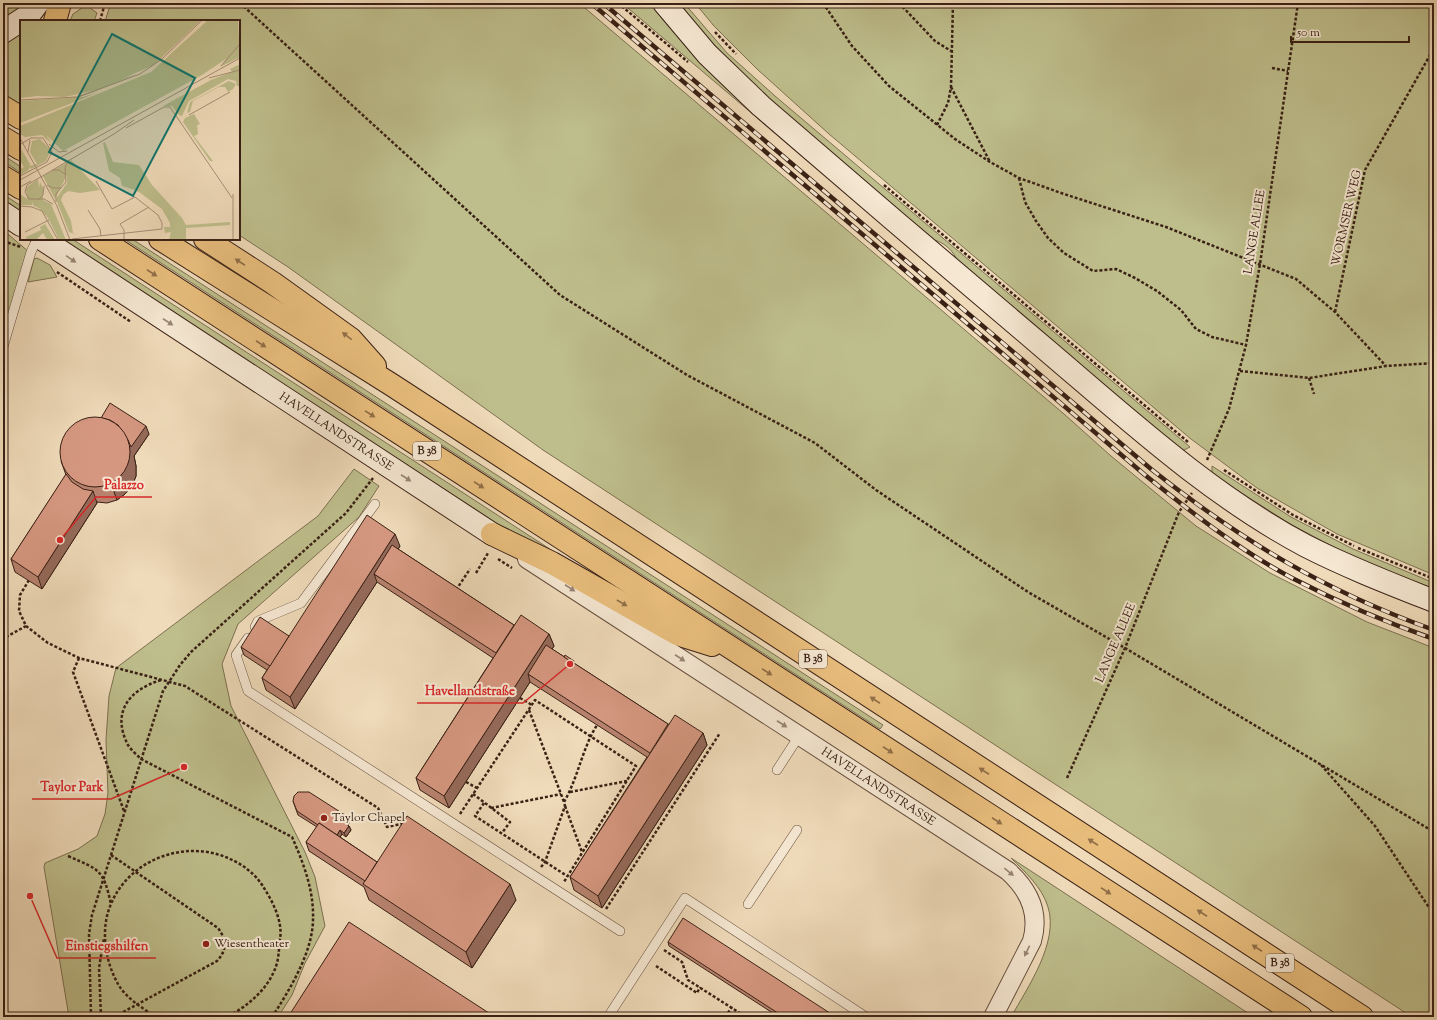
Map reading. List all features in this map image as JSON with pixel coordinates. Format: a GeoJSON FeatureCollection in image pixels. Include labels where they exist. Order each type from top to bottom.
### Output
{"type":"FeatureCollection","features":[{"type":"Feature","properties":{"kind":"highway"},"geometry":{"type":"LineString","coordinates":[[55,20],[60,3]]}},
{"type":"Feature","properties":{"kind":"highway"},"geometry":{"type":"LineString","coordinates":[[3,107],[20,117]]}},
{"type":"Feature","properties":{"kind":"highway"},"geometry":{"type":"LineString","coordinates":[[3,138],[20,148]]}},
{"type":"Feature","properties":{"kind":"highway"},"geometry":{"type":"LineString","coordinates":[[3,177],[20,187]]}},
{"type":"Feature","properties":{"kind":"highway","name":"B 38"},"geometry":{"type":"LineString","coordinates":[[102,240],[1301,1017]]}},
{"type":"Feature","properties":{"kind":"highway","name":"B 38"},"geometry":{"type":"LineString","coordinates":[[162,240],[392,385],[1362,1017]]}},
{"type":"Feature","properties":{"kind":"highway"},"geometry":{"type":"LineString","coordinates":[[207,240],[273,283],[351,339],[392,385]]}},
{"type":"Feature","properties":{"kind":"highway"},"geometry":{"type":"LineString","coordinates":[[490,543],[552,562],[677,634],[734,651]]}},
{"type":"Feature","properties":{"kind":"main road"},"geometry":{"type":"LineString","coordinates":[[21,20],[29,15],[38,3]]}},
{"type":"Feature","properties":{"kind":"main road"},"geometry":{"type":"LineString","coordinates":[[664,3],[707,54],[761,106],[1115,409],[1199,476],[1253,514],[1305,545],[1365,574],[1434,601]]}},
{"type":"Feature","properties":{"kind":"main road"},"geometry":{"type":"LineString","coordinates":[[3,32],[20,21]]}},
{"type":"Feature","properties":{"kind":"main road"},"geometry":{"type":"LineString","coordinates":[[3,213],[20,224]]}},
{"type":"Feature","properties":{"kind":"main road"},"geometry":{"type":"LineString","coordinates":[[3,228],[20,232]]}},
{"type":"Feature","properties":{"kind":"main road","name":"HAVELLANDSTRASSE"},"geometry":{"type":"LineString","coordinates":[[37,245],[490,543]]}},
{"type":"Feature","properties":{"kind":"street","name":"HAVELLANDSTRASSE"},"geometry":{"type":"LineString","coordinates":[[490,543],[549,574],[1008,871],[1021,883],[1030,897],[1035,914],[1035,929],[1032,941],[993,1017]]}},
{"type":"Feature","properties":{"kind":"lane"},"geometry":{"type":"LineString","coordinates":[[3,347],[37,245]]}},
{"type":"Feature","properties":{"kind":"lane"},"geometry":{"type":"LineString","coordinates":[[375,504],[301,603],[258,621],[236,655],[248,691],[620,931]]}},
{"type":"Feature","properties":{"kind":"lane"},"geometry":{"type":"LineString","coordinates":[[777,770],[799,736]]}},
{"type":"Feature","properties":{"kind":"lane"},"geometry":{"type":"LineString","coordinates":[[748,904],[797,830]]}},
{"type":"Feature","properties":{"kind":"lane"},"geometry":{"type":"LineString","coordinates":[[608,1017],[685,898],[866,1017]]}},
{"type":"Feature","properties":{"kind":"path"},"geometry":{"type":"LineString","coordinates":[[100,20],[105,3]]}},
{"type":"Feature","properties":{"kind":"path"},"geometry":{"type":"LineString","coordinates":[[240,3],[560,295],[687,375],[815,443],[876,490],[1028,592],[1320,763],[1434,832]]}},
{"type":"Feature","properties":{"kind":"path"},"geometry":{"type":"LineString","coordinates":[[823,3],[852,46],[889,86],[955,139],[990,162],[1019,178],[1166,227],[1296,279],[1335,312],[1386,366]]}},
{"type":"Feature","properties":{"kind":"path"},"geometry":{"type":"LineString","coordinates":[[898,3],[935,41],[952,51]]}},
{"type":"Feature","properties":{"kind":"path"},"geometry":{"type":"LineString","coordinates":[[937,125],[948,103],[951,87],[953,3]]}},
{"type":"Feature","properties":{"kind":"path","name":"LANGE ALLEE"},"geometry":{"type":"LineString","coordinates":[[1207,458],[1229,409],[1246,346],[1260,264],[1298,3]]}},
{"type":"Feature","properties":{"kind":"path"},"geometry":{"type":"LineString","coordinates":[[711,28],[738,55]]}},
{"type":"Feature","properties":{"kind":"path","name":"WORMSER WEG"},"geometry":{"type":"LineString","coordinates":[[1335,312],[1365,170],[1434,48]]}},
{"type":"Feature","properties":{"kind":"path"},"geometry":{"type":"LineString","coordinates":[[1272,68],[1288,71]]}},
{"type":"Feature","properties":{"kind":"path"},"geometry":{"type":"LineString","coordinates":[[951,87],[990,162]]}},
{"type":"Feature","properties":{"kind":"path"},"geometry":{"type":"LineString","coordinates":[[1019,178],[1025,202],[1036,221],[1048,238],[1064,253],[1093,270],[1116,269],[1135,278],[1157,291],[1181,310],[1196,329],[1212,337],[1246,346]]}},
{"type":"Feature","properties":{"kind":"path"},"geometry":{"type":"LineString","coordinates":[[880,182],[1189,443]]}},
{"type":"Feature","properties":{"kind":"path"},"geometry":{"type":"LineString","coordinates":[[3,241],[37,245]]}},
{"type":"Feature","properties":{"kind":"path"},"geometry":{"type":"LineString","coordinates":[[1240,371],[1309,378],[1386,366],[1434,363]]}},
{"type":"Feature","properties":{"kind":"path"},"geometry":{"type":"LineString","coordinates":[[1309,378],[1314,394]]}},
{"type":"Feature","properties":{"kind":"path"},"geometry":{"type":"LineString","coordinates":[[1201,453],[1214,463]]}},
{"type":"Feature","properties":{"kind":"path"},"geometry":{"type":"LineString","coordinates":[[1220,467],[1293,515],[1355,547],[1434,579]]}},
{"type":"Feature","properties":{"kind":"path"},"geometry":{"type":"LineString","coordinates":[[91,1017],[89,934],[92,915],[163,691],[169,680],[191,652],[346,513],[372,478]]}},
{"type":"Feature","properties":{"kind":"path","name":"LANGE ALLEE"},"geometry":{"type":"LineString","coordinates":[[1067,778],[1125,648],[1179,512],[1191,494]]}},
{"type":"Feature","properties":{"kind":"path"},"geometry":{"type":"LineString","coordinates":[[476,573],[490,543]]}},
{"type":"Feature","properties":{"kind":"path"},"geometry":{"type":"LineString","coordinates":[[455,592],[470,569]]}},
{"type":"Feature","properties":{"kind":"path"},"geometry":{"type":"LineString","coordinates":[[29,580],[20,595],[19,611],[26,626],[48,642],[79,658],[161,680],[169,680],[185,686],[378,808],[387,827],[401,824],[407,828]]}},
{"type":"Feature","properties":{"kind":"path"},"geometry":{"type":"LineString","coordinates":[[6,637],[26,626]]}},
{"type":"Feature","properties":{"kind":"path"},"geometry":{"type":"LineString","coordinates":[[79,658],[73,672],[124,811]]}},
{"type":"Feature","properties":{"kind":"path"},"geometry":{"type":"LineString","coordinates":[[161,680],[147,684],[131,695],[123,710],[121,727],[128,747],[141,758],[292,837],[307,878],[314,920],[310,938],[302,962],[288,993],[272,1017]]}},
{"type":"Feature","properties":{"kind":"path"},"geometry":{"type":"LineString","coordinates":[[520,698],[532,705]]}},
{"type":"Feature","properties":{"kind":"path"},"geometry":{"type":"LineString","coordinates":[[454,824],[535,700],[636,766],[558,891]]}},
{"type":"Feature","properties":{"kind":"path"},"geometry":{"type":"LineString","coordinates":[[529,709],[561,794],[581,854],[586,858]]}},
{"type":"Feature","properties":{"kind":"path"},"geometry":{"type":"LineString","coordinates":[[535,876],[545,862],[564,804],[570,792],[590,736],[597,725]]}},
{"type":"Feature","properties":{"kind":"path"},"geometry":{"type":"LineString","coordinates":[[600,918],[720,733]]}},
{"type":"Feature","properties":{"kind":"path"},"geometry":{"type":"LineString","coordinates":[[1320,763],[1375,826],[1434,914]]}},
{"type":"Feature","properties":{"kind":"path"},"geometry":{"type":"LineString","coordinates":[[570,792],[628,779],[635,782]]}},
{"type":"Feature","properties":{"kind":"path"},"geometry":{"type":"LineString","coordinates":[[466,782],[477,788]]}},
{"type":"Feature","properties":{"kind":"path"},"geometry":{"type":"LineString","coordinates":[[473,794],[510,822],[502,833]]}},
{"type":"Feature","properties":{"kind":"path"},"geometry":{"type":"LineString","coordinates":[[491,808],[561,794]]}},
{"type":"Feature","properties":{"kind":"path"},"geometry":{"type":"LineString","coordinates":[[484,803],[475,816],[567,876]]}},
{"type":"Feature","properties":{"kind":"path"},"geometry":{"type":"LineString","coordinates":[[101,1017],[99,968],[111,904],[135,871],[159,857],[186,850],[216,853],[241,864],[261,882],[275,907],[281,936],[276,964],[263,989],[242,1009],[227,1017]]}},
{"type":"Feature","properties":{"kind":"path"},"geometry":{"type":"LineString","coordinates":[[111,855],[218,928],[224,936],[226,946],[223,955],[217,961],[114,1017]]}},
{"type":"Feature","properties":{"kind":"path"},"geometry":{"type":"LineString","coordinates":[[68,856],[93,866],[104,878],[111,904]]}},
{"type":"Feature","properties":{"kind":"path"},"geometry":{"type":"LineString","coordinates":[[105,934],[108,960],[118,985],[137,1005],[156,1017]]}},
{"type":"Feature","properties":{"kind":"path"},"geometry":{"type":"LineString","coordinates":[[655,944],[682,962],[688,980],[746,1017]]}},
{"type":"Feature","properties":{"kind":"path"},"geometry":{"type":"LineString","coordinates":[[646,959],[697,993],[700,987]]}},
{"type":"Feature","properties":{"kind":"path"},"geometry":{"type":"LineString","coordinates":[[725,1017],[732,1008]]}},
{"type":"Feature","properties":{"kind":"green space"},"geometry":{"type":"Polygon","coordinates":[[[3,3],[31,3],[3,26],[3,3]]]}},
{"type":"Feature","properties":{"kind":"green space"},"geometry":{"type":"Polygon","coordinates":[[[111,3],[579,3],[1064,414],[1111,456],[1196,526],[1270,573],[1367,622],[1434,648],[1434,1017],[1412,1017],[543,450],[288,267],[240,236],[240,20],[105,20],[111,3]]]}},
{"type":"Feature","properties":{"kind":"green space"},"geometry":{"type":"Polygon","coordinates":[[[622,3],[652,3],[691,50],[815,167],[622,3]]]}},
{"type":"Feature","properties":{"kind":"green space"},"geometry":{"type":"Polygon","coordinates":[[[676,3],[684,3],[727,53],[775,96],[1190,447],[1182,451],[959,264],[948,247],[940,242],[930,239],[770,102],[723,58],[676,3]]]}},
{"type":"Feature","properties":{"kind":"green space"},"geometry":{"type":"Polygon","coordinates":[[[695,3],[1434,3],[1434,575],[1337,534],[1257,488],[1191,439],[829,134],[757,69],[714,26],[695,3]]]}},
{"type":"Feature","properties":{"kind":"green space"},"geometry":{"type":"Polygon","coordinates":[[[86,5],[97,13],[94,20],[70,20],[73,14],[86,5]]]}},
{"type":"Feature","properties":{"kind":"green space"},"geometry":{"type":"Polygon","coordinates":[[[20,31],[20,111],[3,100],[3,41],[20,31]]]}},
{"type":"Feature","properties":{"kind":"green space"},"geometry":{"type":"Polygon","coordinates":[[[3,155],[20,166],[20,172],[3,161],[3,155]]]}},
{"type":"Feature","properties":{"kind":"green space"},"geometry":{"type":"Polygon","coordinates":[[[3,194],[20,205],[20,214],[3,203],[3,194]]]}},
{"type":"Feature","properties":{"kind":"green space"},"geometry":{"type":"Polygon","coordinates":[[[3,230],[29,252],[3,335],[3,230]]]}},
{"type":"Feature","properties":{"kind":"green space"},"geometry":{"type":"Polygon","coordinates":[[[61,240],[74,240],[559,555],[521,539],[61,240]]]}},
{"type":"Feature","properties":{"kind":"green space"},"geometry":{"type":"Polygon","coordinates":[[[126,240],[134,240],[883,725],[880,729],[126,240]]]}},
{"type":"Feature","properties":{"kind":"green space"},"geometry":{"type":"Polygon","coordinates":[[[37,258],[50,265],[57,277],[28,282],[34,259],[37,258]]]}},
{"type":"Feature","properties":{"kind":"green space"},"geometry":{"type":"Polygon","coordinates":[[[1212,466],[1291,517],[1353,549],[1434,583],[1434,591],[1351,556],[1290,524],[1212,474],[1212,466]]]}},
{"type":"Feature","properties":{"kind":"green space"},"geometry":{"type":"Polygon","coordinates":[[[354,469],[379,486],[359,517],[238,624],[222,664],[231,706],[305,852],[315,877],[325,926],[305,963],[292,995],[278,1017],[69,1017],[44,867],[45,863],[78,849],[97,836],[105,814],[108,793],[106,740],[109,696],[116,668],[318,516],[354,469]]]}},
{"type":"Feature","properties":{"kind":"green space"},"geometry":{"type":"Polygon","coordinates":[[[1011,858],[1254,1017],[1011,1017],[1040,964],[1046,949],[1050,921],[1048,907],[1042,893],[1011,858]]]}},
{"type":"Feature","properties":{"kind":"building"},"geometry":{"type":"Polygon","coordinates":[[[110,403],[146,426],[131,447],[118,425],[110,420],[101,418],[110,403]]]}},
{"type":"Feature","properties":{"kind":"building"},"geometry":{"type":"Polygon","coordinates":[[[95,417],[108,420],[120,427],[127,439],[130,452],[127,465],[120,477],[108,484],[95,487],[82,484],[70,477],[63,465],[60,452],[63,439],[70,427],[82,420],[95,417]]]}},
{"type":"Feature","properties":{"kind":"building"},"geometry":{"type":"Polygon","coordinates":[[[66,474],[72,482],[83,489],[93,491],[38,577],[11,559],[66,474]]]}},
{"type":"Feature","properties":{"kind":"building"},"geometry":{"type":"Polygon","coordinates":[[[367,515],[395,534],[290,697],[262,678],[367,515]]]}},
{"type":"Feature","properties":{"kind":"building"},"geometry":{"type":"Polygon","coordinates":[[[392,545],[514,625],[496,653],[374,574],[392,545]]]}},
{"type":"Feature","properties":{"kind":"building"},"geometry":{"type":"Polygon","coordinates":[[[521,615],[549,634],[444,796],[416,778],[521,615]]]}},
{"type":"Feature","properties":{"kind":"building"},"geometry":{"type":"Polygon","coordinates":[[[260,617],[289,636],[270,666],[241,647],[260,617]]]}},
{"type":"Feature","properties":{"kind":"building"},"geometry":{"type":"Polygon","coordinates":[[[546,645],[668,724],[650,753],[528,674],[546,645]]]}},
{"type":"Feature","properties":{"kind":"building"},"geometry":{"type":"Polygon","coordinates":[[[565,655],[574,661],[573,663],[564,657],[565,655]]]}},
{"type":"Feature","properties":{"kind":"building"},"geometry":{"type":"Polygon","coordinates":[[[675,715],[703,733],[598,896],[570,877],[675,715]]]}},
{"type":"Feature","properties":{"kind":"building","name":"Taylor Chapel"},"geometry":{"type":"Polygon","coordinates":[[[298,792],[309,792],[348,817],[345,823],[349,826],[344,833],[340,830],[337,835],[319,823],[318,825],[297,811],[293,801],[294,796],[298,792]]]}},
{"type":"Feature","properties":{"kind":"building"},"geometry":{"type":"Polygon","coordinates":[[[407,816],[510,884],[466,952],[363,884],[407,816]]]}},
{"type":"Feature","properties":{"kind":"building"},"geometry":{"type":"Polygon","coordinates":[[[319,823],[377,862],[365,881],[306,842],[319,823]]]}},
{"type":"Feature","properties":{"kind":"building"},"geometry":{"type":"Polygon","coordinates":[[[683,918],[836,1017],[784,1017],[668,942],[683,918]]]}},
{"type":"Feature","properties":{"kind":"building"},"geometry":{"type":"Polygon","coordinates":[[[349,922],[495,1017],[288,1017],[349,922]]]}},
{"type":"Feature","properties":{"kind":"railway"},"geometry":{"type":"LineString","coordinates":[[591,3],[1145,475],[1198,516],[1234,543],[1292,578],[1362,611],[1434,639]]}},
{"type":"Feature","properties":{"kind":"railway"},"geometry":{"type":"LineString","coordinates":[[603,3],[1151,469],[1185,495],[1252,541],[1321,581],[1357,599],[1434,630]]}},
{"type":"Feature","properties":{"kind":"place","name":"Palazzo"},"geometry":{"type":"Point","coordinates":[60,540]}},
{"type":"Feature","properties":{"kind":"place","name":"Havellandstraße"},"geometry":{"type":"Point","coordinates":[570,664]}},
{"type":"Feature","properties":{"kind":"place","name":"Taylor Park"},"geometry":{"type":"Point","coordinates":[184,767]}},
{"type":"Feature","properties":{"kind":"place","name":"Taylor Chapel"},"geometry":{"type":"Point","coordinates":[324,818]}},
{"type":"Feature","properties":{"kind":"place","name":"Einstiegshilfen"},"geometry":{"type":"Point","coordinates":[30,896]}},
{"type":"Feature","properties":{"kind":"place","name":"Wiesentheater"},"geometry":{"type":"Point","coordinates":[206,944]}}]}
